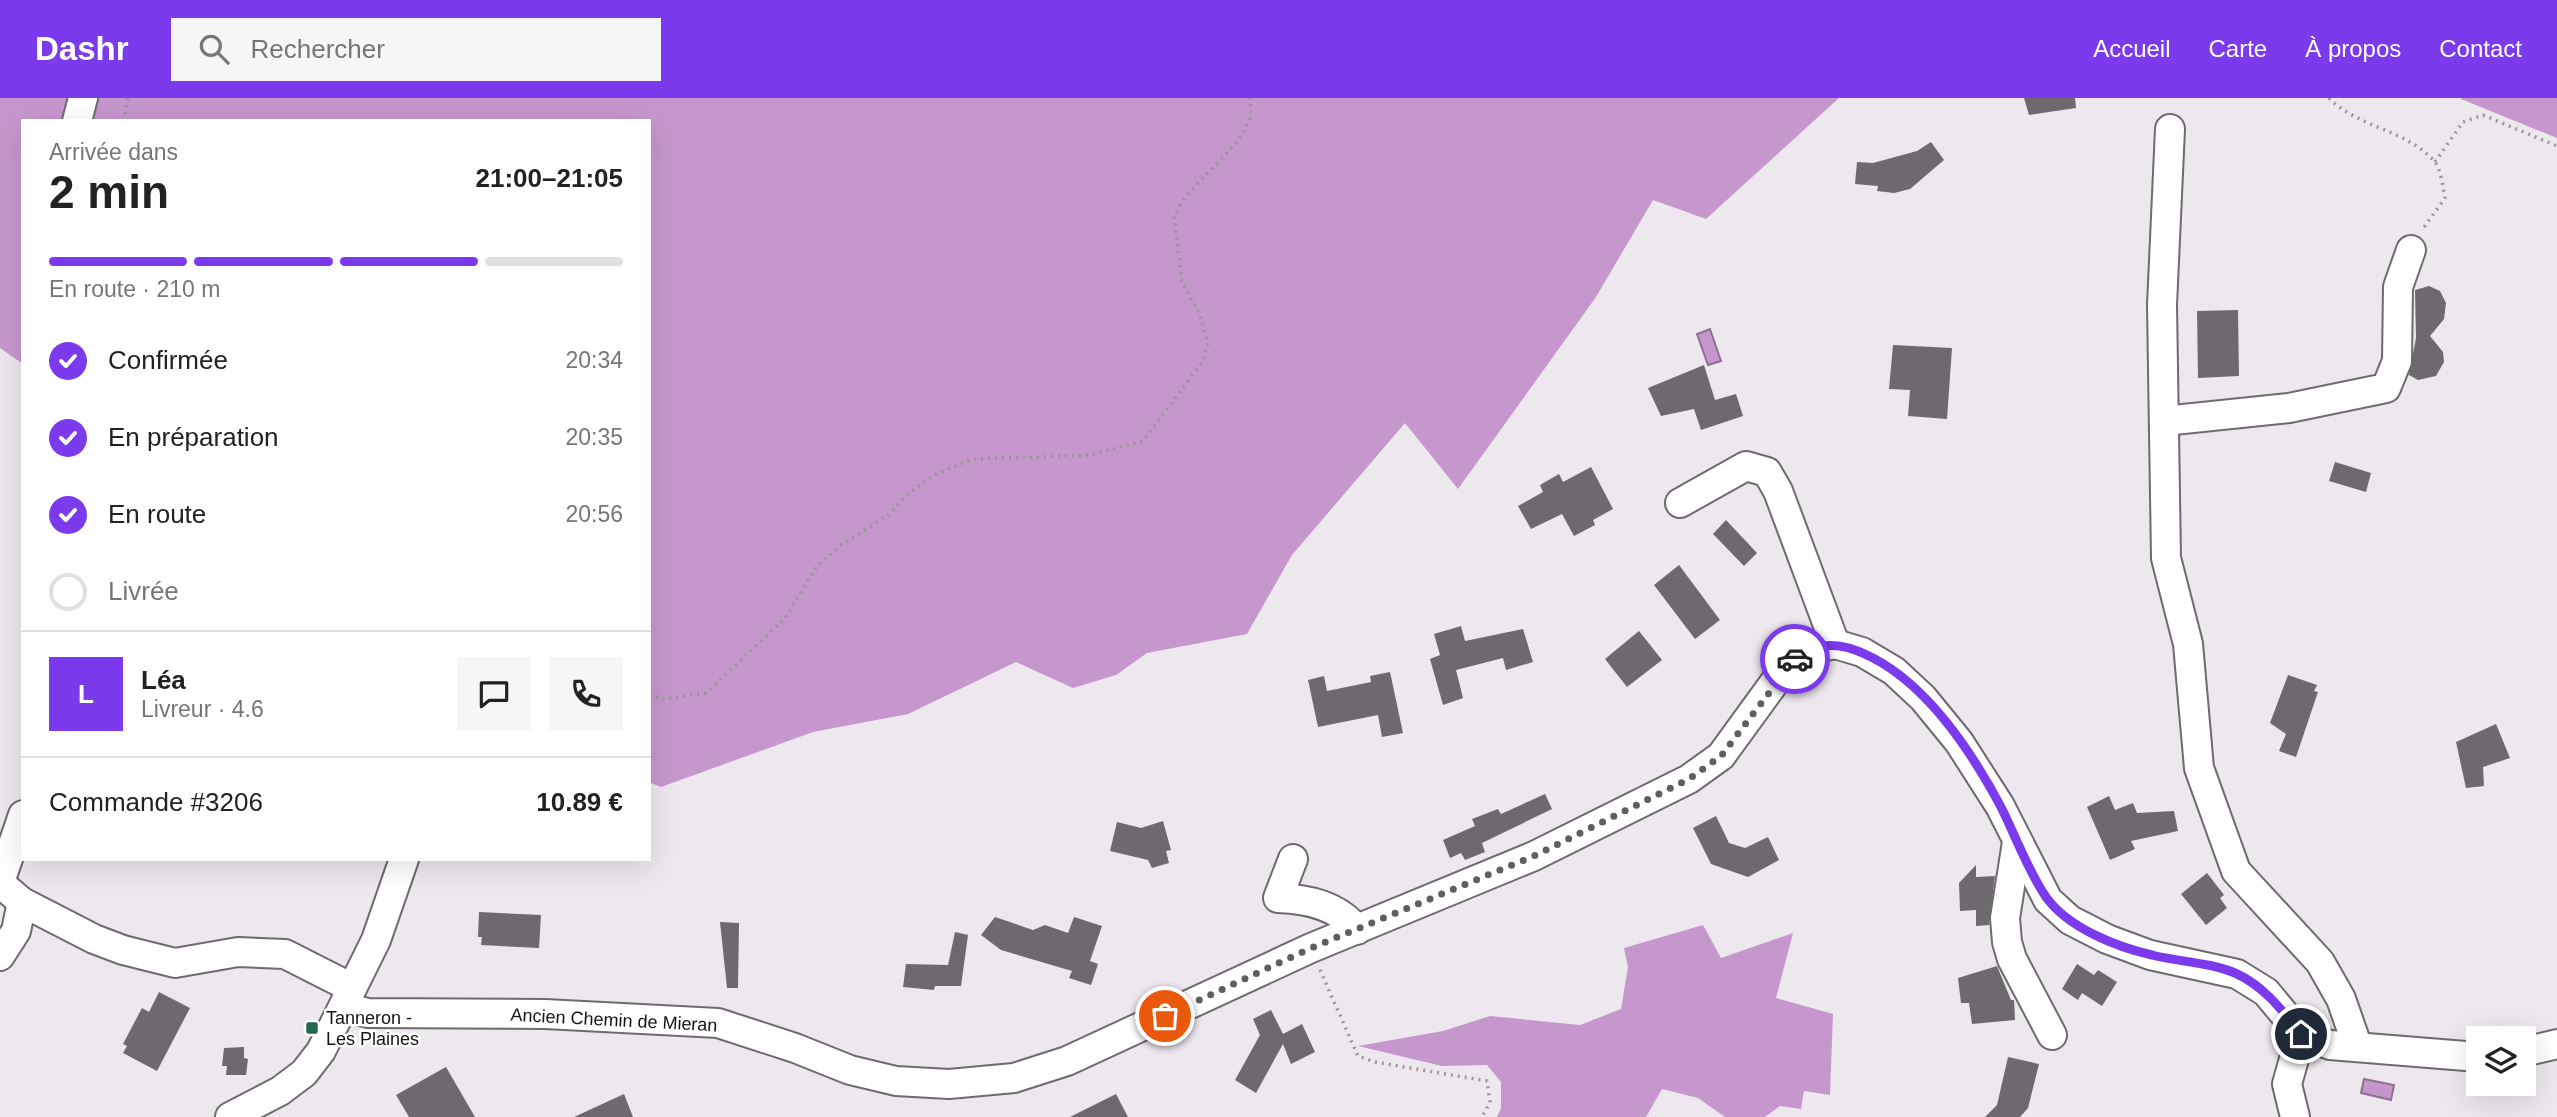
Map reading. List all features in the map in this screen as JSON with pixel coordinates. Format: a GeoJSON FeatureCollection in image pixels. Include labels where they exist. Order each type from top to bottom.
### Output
{"type":"FeatureCollection","features":[{"type":"Feature","properties":{"kind":"street"},"geometry":{"type":"LineString","coordinates":[[78,119],[83,98]]}},
{"type":"Feature","properties":{"kind":"street"},"geometry":{"type":"LineString","coordinates":[[2170,129],[2162,305],[2166,558],[2188,644],[2199,768],[2236,871],[2320,962],[2341,999],[2357,1045]]}},
{"type":"Feature","properties":{"kind":"street"},"geometry":{"type":"LineString","coordinates":[[2164,421],[2289,408],[2386,388],[2396,361],[2398,287],[2411,250]]}},
{"type":"Feature","properties":{"kind":"street"},"geometry":{"type":"LineString","coordinates":[[1680,503],[1745,466],[1768,471],[1778,491],[1835,644],[1862,652],[1894,671],[1923,698],[1959,741],[2000,806],[2048,900],[2070,920],[2107,939],[2150,955],[2237,974],[2266,992],[2301,1034],[2330,1045],[2357,1045],[2466,1056]]}},
{"type":"Feature","properties":{"kind":"street","name":"Ancien Chemin de Mieran"},"geometry":{"type":"LineString","coordinates":[[0,882],[22,902],[94,939],[123,950],[175,962],[238,952],[285,954],[368,1013],[545,1014],[718,1023],[795,1048],[850,1070],[896,1081],[949,1084],[1014,1078],[1067,1061],[1311,948],[1534,856],[1689,779],[1721,756],[1785,668],[1803,651],[1835,644]]}},
{"type":"Feature","properties":{"kind":"street"},"geometry":{"type":"LineString","coordinates":[[0,882],[21,822]]}},
{"type":"Feature","properties":{"kind":"street"},"geometry":{"type":"LineString","coordinates":[[2017,842],[2005,918],[2007,942],[2052,1035]]}},
{"type":"Feature","properties":{"kind":"street"},"geometry":{"type":"LineString","coordinates":[[1293,859],[1278,898],[1310,900],[1349,919],[1357,930]]}},
{"type":"Feature","properties":{"kind":"street"},"geometry":{"type":"LineString","coordinates":[[230,1117],[280,1091],[304,1073],[331,1037],[390,906],[403,861]]}},
{"type":"Feature","properties":{"kind":"street"},"geometry":{"type":"LineString","coordinates":[[0,956],[16,931],[22,902]]}},
{"type":"Feature","properties":{"kind":"street"},"geometry":{"type":"LineString","coordinates":[[2295,1117],[2287,1084],[2301,1034]]}},
{"type":"Feature","properties":{"kind":"street"},"geometry":{"type":"LineString","coordinates":[[2536,1049],[2557,1044]]}},
{"type":"Feature","properties":{"kind":"path"},"geometry":{"type":"LineString","coordinates":[[124,119],[128,98]]}},
{"type":"Feature","properties":{"kind":"path"},"geometry":{"type":"LineString","coordinates":[[651,695],[680,698],[706,693],[785,618],[817,566],[841,545],[887,516],[909,493],[934,475],[973,459],[1090,455],[1143,441],[1203,361],[1208,342],[1199,313],[1182,281],[1174,216],[1185,197],[1239,140],[1251,117],[1250,98]]}},
{"type":"Feature","properties":{"kind":"path"},"geometry":{"type":"LineString","coordinates":[[2329,98],[2340,109],[2406,142],[2435,162],[2445,198],[2411,250]]}},
{"type":"Feature","properties":{"kind":"path"},"geometry":{"type":"LineString","coordinates":[[2435,162],[2463,122],[2483,116],[2557,146]]}},
{"type":"Feature","properties":{"kind":"path"},"geometry":{"type":"LineString","coordinates":[[1311,948],[1358,1056],[1487,1082],[1490,1102],[1482,1117]]}},
{"type":"Feature","properties":{"kind":"shaded area"},"geometry":{"type":"Polygon","coordinates":[[[0,98],[1839,98],[1706,219],[1653,200],[1596,297],[1458,489],[1405,423],[1292,555],[1247,634],[1147,653],[1116,675],[1073,688],[1016,662],[908,714],[813,732],[661,787],[651,783],[651,119],[21,119],[21,363],[0,348],[0,98]]]}},
{"type":"Feature","properties":{"kind":"shaded area"},"geometry":{"type":"Polygon","coordinates":[[[2557,98],[2557,138],[2461,99],[2557,98]]]}},
{"type":"Feature","properties":{"kind":"shaded area"},"geometry":{"type":"Polygon","coordinates":[[[1710,329],[1721,361],[1708,365],[1697,334],[1710,329]]]}},
{"type":"Feature","properties":{"kind":"shaded area"},"geometry":{"type":"Polygon","coordinates":[[[1703,925],[1721,958],[1793,933],[1776,998],[1833,1014],[1830,1095],[1804,1091],[1801,1109],[1780,1106],[1765,1117],[1725,1117],[1698,1098],[1662,1089],[1646,1117],[1497,1117],[1501,1108],[1501,1082],[1487,1065],[1442,1066],[1358,1046],[1443,1031],[1490,1016],[1580,1025],[1621,1009],[1628,967],[1624,948],[1703,925]]]}},
{"type":"Feature","properties":{"kind":"shaded area"},"geometry":{"type":"Polygon","coordinates":[[[2364,1079],[2394,1085],[2391,1100],[2361,1093],[2364,1079]]]}},
{"type":"Feature","properties":{"kind":"building"},"geometry":{"type":"Polygon","coordinates":[[[2024,98],[2075,98],[2076,108],[2029,115],[2024,98]]]}},
{"type":"Feature","properties":{"kind":"building"},"geometry":{"type":"Polygon","coordinates":[[[1931,142],[1944,160],[1910,189],[1894,193],[1877,191],[1878,186],[1855,184],[1857,162],[1873,163],[1917,151],[1931,142]]]}},
{"type":"Feature","properties":{"kind":"building"},"geometry":{"type":"Polygon","coordinates":[[[2429,286],[2440,291],[2446,303],[2444,319],[2430,336],[2443,352],[2444,362],[2436,376],[2418,380],[2409,375],[2416,338],[2415,290],[2429,286]]]}},
{"type":"Feature","properties":{"kind":"building"},"geometry":{"type":"Polygon","coordinates":[[[2238,310],[2239,376],[2198,378],[2197,311],[2238,310]]]}},
{"type":"Feature","properties":{"kind":"building"},"geometry":{"type":"Polygon","coordinates":[[[1893,345],[1952,348],[1947,419],[1908,416],[1910,390],[1889,389],[1893,345]]]}},
{"type":"Feature","properties":{"kind":"building"},"geometry":{"type":"Polygon","coordinates":[[[1704,365],[1715,400],[1736,394],[1743,416],[1701,430],[1694,409],[1661,416],[1648,388],[1704,365]]]}},
{"type":"Feature","properties":{"kind":"building"},"geometry":{"type":"Polygon","coordinates":[[[2335,462],[2371,473],[2366,492],[2329,481],[2335,462]]]}},
{"type":"Feature","properties":{"kind":"building"},"geometry":{"type":"Polygon","coordinates":[[[1591,467],[1613,509],[1593,520],[1595,525],[1574,536],[1562,514],[1531,529],[1518,506],[1543,492],[1540,485],[1559,474],[1563,482],[1591,467]]]}},
{"type":"Feature","properties":{"kind":"building"},"geometry":{"type":"Polygon","coordinates":[[[1726,520],[1757,553],[1744,566],[1713,534],[1726,520]]]}},
{"type":"Feature","properties":{"kind":"building"},"geometry":{"type":"Polygon","coordinates":[[[1679,565],[1720,620],[1695,639],[1654,585],[1679,565]]]}},
{"type":"Feature","properties":{"kind":"building"},"geometry":{"type":"Polygon","coordinates":[[[1461,626],[1465,641],[1523,629],[1533,662],[1506,670],[1503,658],[1456,670],[1463,698],[1443,705],[1430,659],[1440,655],[1434,634],[1461,626]]]}},
{"type":"Feature","properties":{"kind":"building"},"geometry":{"type":"Polygon","coordinates":[[[1639,631],[1662,660],[1627,687],[1605,659],[1639,631]]]}},
{"type":"Feature","properties":{"kind":"building"},"geometry":{"type":"Polygon","coordinates":[[[1390,672],[1403,733],[1382,737],[1378,715],[1318,727],[1308,680],[1324,676],[1327,691],[1371,682],[1370,676],[1390,672]]]}},
{"type":"Feature","properties":{"kind":"building"},"geometry":{"type":"Polygon","coordinates":[[[2288,675],[2317,685],[2314,691],[2318,692],[2296,757],[2279,751],[2286,734],[2270,723],[2288,675]]]}},
{"type":"Feature","properties":{"kind":"building"},"geometry":{"type":"Polygon","coordinates":[[[2496,724],[2510,758],[2483,767],[2484,786],[2466,788],[2456,742],[2496,724]]]}},
{"type":"Feature","properties":{"kind":"building"},"geometry":{"type":"Polygon","coordinates":[[[1545,794],[1552,809],[1482,843],[1485,852],[1465,860],[1461,853],[1450,858],[1443,840],[1475,826],[1472,819],[1498,809],[1501,814],[1545,794]]]}},
{"type":"Feature","properties":{"kind":"building"},"geometry":{"type":"Polygon","coordinates":[[[2109,796],[2115,810],[2133,803],[2137,813],[2174,811],[2178,831],[2131,841],[2135,849],[2110,860],[2087,807],[2109,796]]]}},
{"type":"Feature","properties":{"kind":"building"},"geometry":{"type":"Polygon","coordinates":[[[1716,816],[1729,843],[1745,848],[1768,837],[1779,860],[1748,877],[1711,864],[1693,828],[1716,816]]]}},
{"type":"Feature","properties":{"kind":"building"},"geometry":{"type":"Polygon","coordinates":[[[1163,821],[1171,850],[1166,851],[1169,863],[1152,868],[1148,860],[1110,851],[1117,822],[1141,828],[1163,821]]]}},
{"type":"Feature","properties":{"kind":"building"},"geometry":{"type":"Polygon","coordinates":[[[1976,865],[1976,877],[1995,876],[1989,925],[1976,926],[1976,910],[1960,911],[1959,883],[1976,865]]]}},
{"type":"Feature","properties":{"kind":"building"},"geometry":{"type":"Polygon","coordinates":[[[2207,873],[2224,895],[2220,898],[2227,908],[2206,925],[2181,894],[2207,873]]]}},
{"type":"Feature","properties":{"kind":"building"},"geometry":{"type":"Polygon","coordinates":[[[479,912],[541,915],[539,948],[481,945],[482,937],[478,937],[479,912]]]}},
{"type":"Feature","properties":{"kind":"building"},"geometry":{"type":"Polygon","coordinates":[[[995,917],[1033,930],[1045,925],[1068,933],[1074,917],[1102,926],[1090,961],[1098,964],[1091,985],[1069,978],[1072,971],[1001,950],[981,935],[995,917]]]}},
{"type":"Feature","properties":{"kind":"building"},"geometry":{"type":"Polygon","coordinates":[[[720,922],[739,923],[738,988],[727,988],[720,922]]]}},
{"type":"Feature","properties":{"kind":"building"},"geometry":{"type":"Polygon","coordinates":[[[955,932],[968,935],[961,986],[935,986],[934,990],[903,987],[906,964],[948,965],[955,932]]]}},
{"type":"Feature","properties":{"kind":"building"},"geometry":{"type":"Polygon","coordinates":[[[2077,964],[2094,975],[2098,970],[2117,982],[2102,1006],[2082,993],[2078,1000],[2062,989],[2077,964]]]}},
{"type":"Feature","properties":{"kind":"building"},"geometry":{"type":"Polygon","coordinates":[[[1997,966],[2011,1000],[2014,1000],[2015,1020],[1972,1024],[1969,1003],[1961,1003],[1958,978],[1997,966]]]}},
{"type":"Feature","properties":{"kind":"building"},"geometry":{"type":"Polygon","coordinates":[[[159,992],[190,1008],[157,1071],[123,1053],[127,1046],[123,1044],[142,1008],[149,1012],[159,992]]]}},
{"type":"Feature","properties":{"kind":"building"},"geometry":{"type":"Polygon","coordinates":[[[1271,1010],[1283,1034],[1302,1024],[1315,1052],[1291,1064],[1283,1044],[1256,1093],[1235,1080],[1260,1035],[1253,1019],[1271,1010]]]}},
{"type":"Feature","properties":{"kind":"building"},"geometry":{"type":"Polygon","coordinates":[[[244,1047],[244,1058],[248,1059],[246,1075],[226,1075],[227,1066],[222,1066],[224,1048],[244,1047]]]}},
{"type":"Feature","properties":{"kind":"building"},"geometry":{"type":"Polygon","coordinates":[[[2008,1057],[2039,1064],[2028,1108],[2020,1117],[1985,1117],[1997,1105],[2008,1057]]]}},
{"type":"Feature","properties":{"kind":"building"},"geometry":{"type":"Polygon","coordinates":[[[446,1067],[475,1117],[409,1117],[396,1095],[446,1067]]]}},
{"type":"Feature","properties":{"kind":"building"},"geometry":{"type":"Polygon","coordinates":[[[624,1094],[633,1117],[574,1117],[624,1094]]]}},
{"type":"Feature","properties":{"kind":"building"},"geometry":{"type":"Polygon","coordinates":[[[1116,1094],[1128,1117],[1070,1117],[1116,1094]]]}},
{"type":"Feature","properties":{"kind":"way so far"},"geometry":{"type":"LineString","coordinates":[[1165,1016],[1311,948],[1534,856],[1689,779],[1721,756],[1785,668],[1795,659]]}},
{"type":"Feature","properties":{"kind":"place","name":"Tanneron - Les Plaines"},"geometry":{"type":"Point","coordinates":[312,1028]}},
{"type":"Feature","properties":{"kind":"route"},"geometry":{"type":"LineString","coordinates":[[1795,659],[1803,651],[1835,644],[1862,652],[1894,671],[1923,698],[1959,741],[2000,806],[2032,874],[2048,900],[2070,920],[2107,939],[2150,955],[2219,967],[2237,974],[2266,992],[2301,1034]]}}]}
